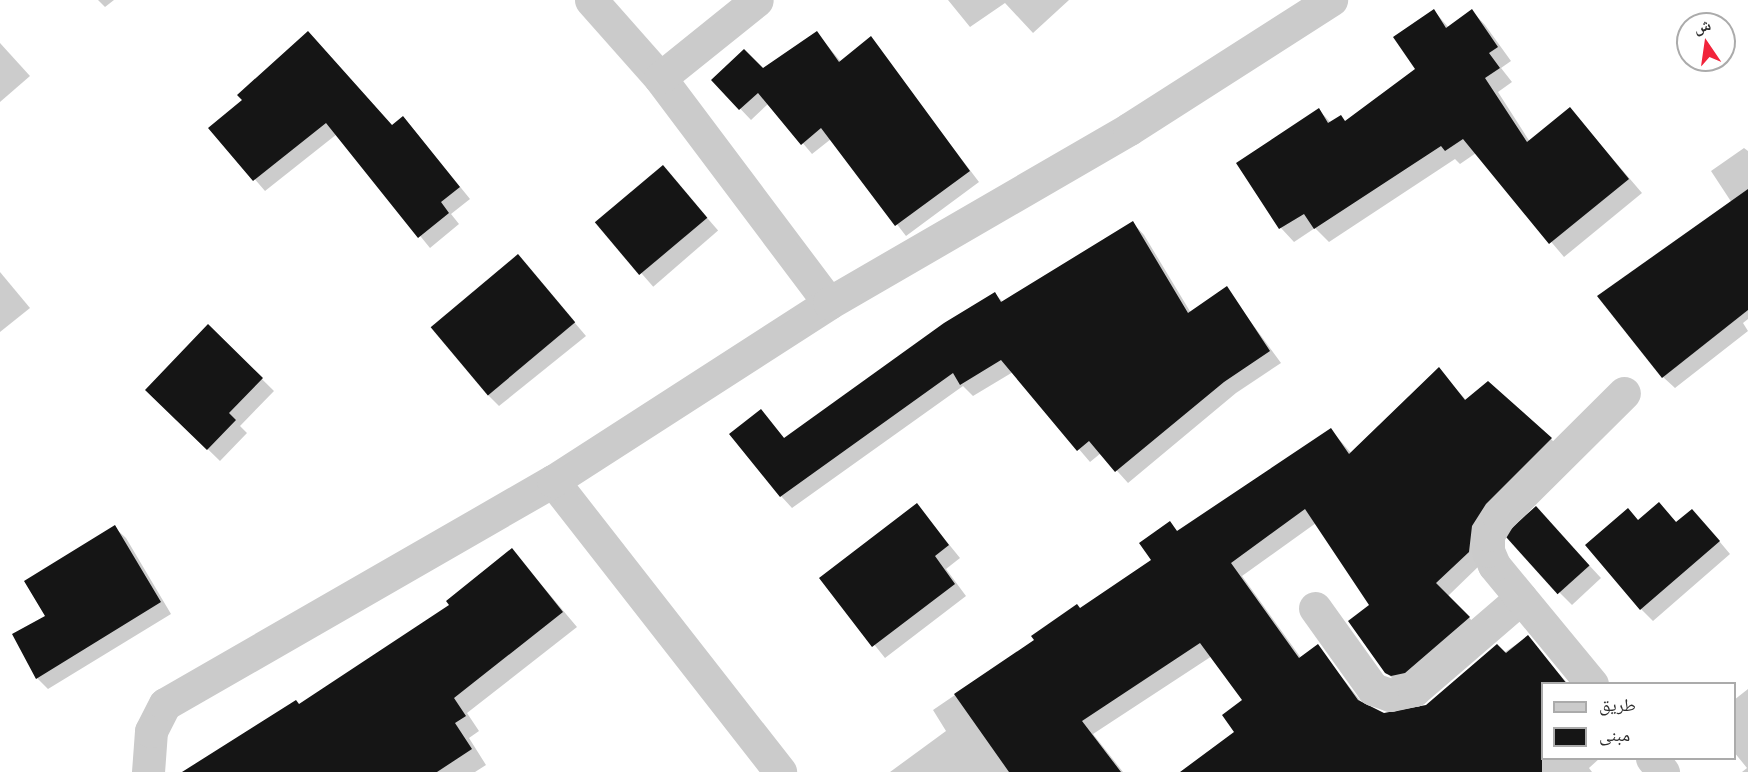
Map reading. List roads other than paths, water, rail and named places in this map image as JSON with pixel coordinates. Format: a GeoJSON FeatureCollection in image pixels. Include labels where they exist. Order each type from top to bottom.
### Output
{"type":"FeatureCollection","features":[{"type":"Feature","properties":{"kind":"street"},"geometry":{"type":"LineString","coordinates":[[591,0],[660,78],[829,303]]}},
{"type":"Feature","properties":{"kind":"street"},"geometry":{"type":"LineString","coordinates":[[660,78],[757,0]]}},
{"type":"Feature","properties":{"kind":"street"},"geometry":{"type":"LineString","coordinates":[[148,772],[151,731],[165,704],[553,481],[829,303],[1129,129],[1331,0]]}},
{"type":"Feature","properties":{"kind":"street"},"geometry":{"type":"LineString","coordinates":[[1590,682],[1494,565],[1488,551],[1488,535],[1499,517],[1623,393]]}},
{"type":"Feature","properties":{"kind":"street"},"geometry":{"type":"LineString","coordinates":[[553,481],[780,772]]}},
{"type":"Feature","properties":{"kind":"street"},"geometry":{"type":"LineString","coordinates":[[1315,608],[1373,689],[1390,695],[1414,690],[1521,598]]}},
{"type":"Feature","properties":{"kind":"street"},"geometry":{"type":"LineString","coordinates":[[1653,760],[1663,772]]}}]}
